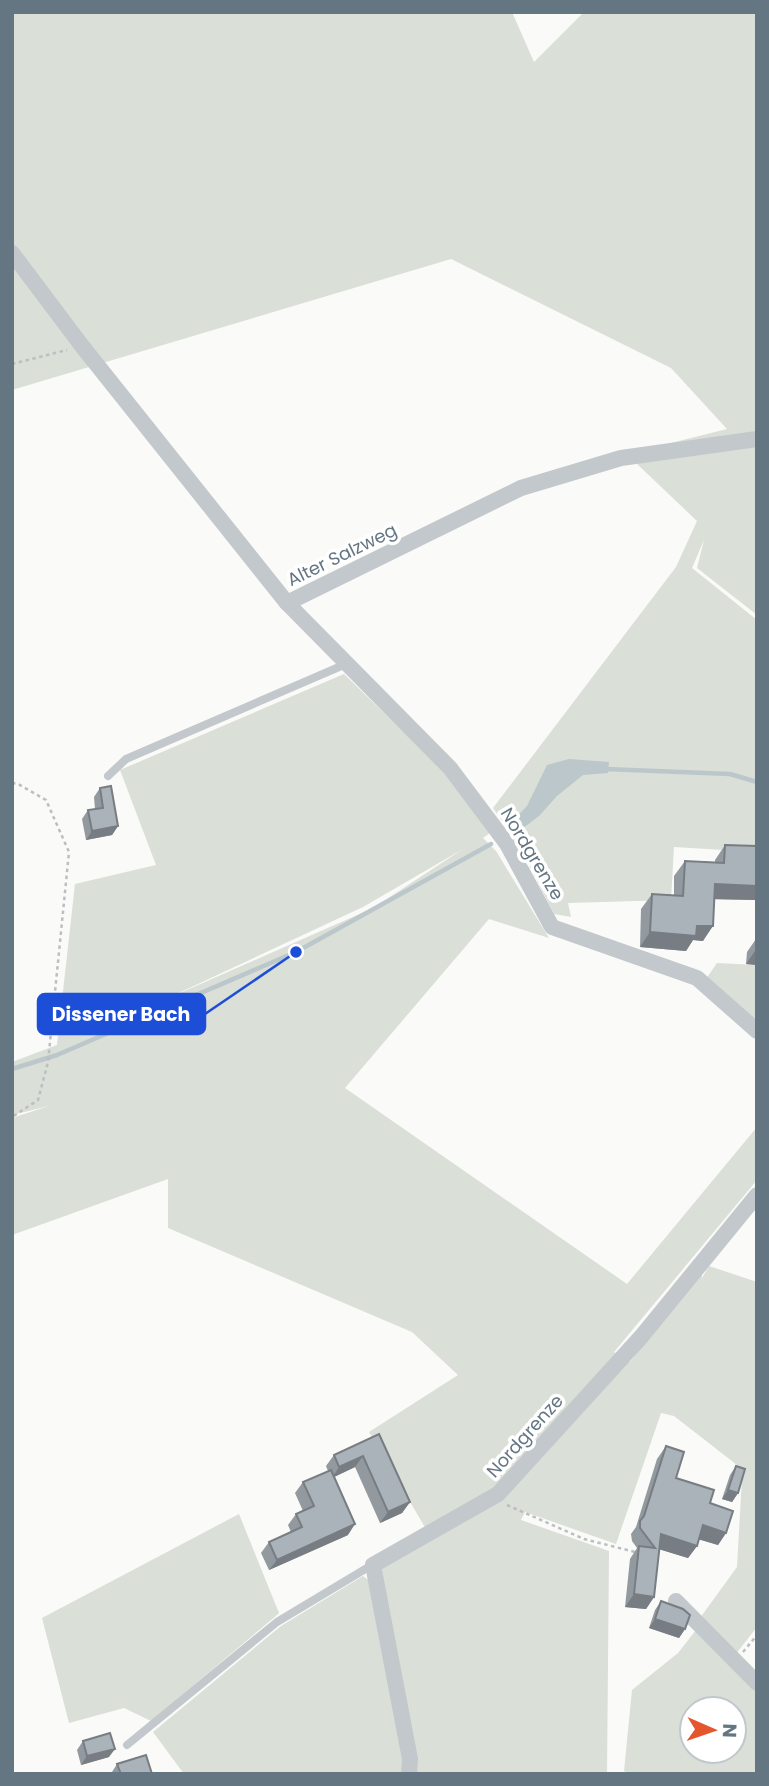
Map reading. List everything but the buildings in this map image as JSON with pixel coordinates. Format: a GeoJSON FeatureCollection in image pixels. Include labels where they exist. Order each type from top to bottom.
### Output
{"type":"FeatureCollection","features":[{"type":"Feature","properties":{"kind":"street","name":"Alter Salzweg"},"geometry":{"type":"LineString","coordinates":[[12,253],[82,346],[286,603],[521,488],[621,458],[757,439]]}},
{"type":"Feature","properties":{"kind":"street","name":"Nordgrenze"},"geometry":{"type":"LineString","coordinates":[[286,603],[458,778],[507,844],[552,927],[697,978],[757,1031]]}},
{"type":"Feature","properties":{"kind":"street","name":"Nordgrenze"},"geometry":{"type":"LineString","coordinates":[[373,1565],[498,1494],[641,1337],[757,1195]]}},
{"type":"Feature","properties":{"kind":"street"},"geometry":{"type":"LineString","coordinates":[[373,1565],[410,1759],[409,1774]]}},
{"type":"Feature","properties":{"kind":"street"},"geometry":{"type":"LineString","coordinates":[[677,1601],[757,1683]]}},
{"type":"Feature","properties":{"kind":"lane"},"geometry":{"type":"LineString","coordinates":[[107,776],[126,760],[346,664]]}},
{"type":"Feature","properties":{"kind":"lane"},"geometry":{"type":"LineString","coordinates":[[127,1745],[277,1622],[373,1565]]}},
{"type":"Feature","properties":{"kind":"path"},"geometry":{"type":"LineString","coordinates":[[12,364],[82,346]]}},
{"type":"Feature","properties":{"kind":"path"},"geometry":{"type":"LineString","coordinates":[[12,783],[46,800],[69,852],[48,1062],[38,1100],[12,1117]]}},
{"type":"Feature","properties":{"kind":"path"},"geometry":{"type":"LineString","coordinates":[[492,1498],[584,1539],[638,1553]]}},
{"type":"Feature","properties":{"kind":"shaded area"},"geometry":{"type":"Polygon","coordinates":[[[12,12],[512,12],[534,62],[584,12],[757,12],[757,615],[697,568],[704,540],[692,568],[757,620],[757,852],[674,847],[671,900],[568,903],[571,917],[554,914],[520,848],[493,808],[676,567],[697,521],[635,462],[655,447],[727,429],[671,368],[451,259],[12,390],[12,12]]]}},
{"type":"Feature","properties":{"kind":"shaded area"},"geometry":{"type":"Polygon","coordinates":[[[344,674],[441,768],[491,832],[483,838],[496,851],[549,938],[489,919],[345,1088],[627,1284],[757,1127],[757,1180],[614,1352],[630,1362],[702,1268],[702,1278],[709,1266],[757,1282],[757,1627],[735,1655],[700,1618],[737,1567],[742,1478],[737,1465],[674,1416],[661,1413],[616,1544],[525,1512],[521,1520],[609,1551],[607,1774],[416,1774],[377,1577],[387,1561],[426,1529],[369,1432],[458,1375],[412,1332],[168,1228],[168,1179],[12,1235],[12,1118],[49,1106],[12,1115],[12,1062],[57,1045],[75,884],[156,865],[120,770],[344,674]],[[463,849],[363,907],[155,1004],[373,908],[463,849]]]}},
{"type":"Feature","properties":{"kind":"shaded area"},"geometry":{"type":"Polygon","coordinates":[[[569,759],[609,762],[608,773],[583,775],[514,835],[506,828],[527,806],[547,765],[569,759]]]}},
{"type":"Feature","properties":{"kind":"shaded area"},"geometry":{"type":"Polygon","coordinates":[[[717,963],[757,965],[757,1025],[706,979],[717,963]]]}},
{"type":"Feature","properties":{"kind":"shaded area"},"geometry":{"type":"Polygon","coordinates":[[[239,1514],[279,1613],[151,1721],[124,1708],[69,1723],[42,1618],[239,1514]]]}},
{"type":"Feature","properties":{"kind":"shaded area"},"geometry":{"type":"Polygon","coordinates":[[[363,1576],[371,1582],[403,1758],[403,1774],[184,1774],[153,1732],[281,1626],[363,1576]]]}},
{"type":"Feature","properties":{"kind":"shaded area"},"geometry":{"type":"Polygon","coordinates":[[[696,1630],[757,1686],[757,1774],[630,1774],[624,1771],[632,1690],[678,1653],[696,1630]]]}},
{"type":"Feature","properties":{"kind":"waterway"},"geometry":{"type":"LineString","coordinates":[[605,769],[730,774],[757,782]]}},
{"type":"Feature","properties":{"kind":"waterway"},"geometry":{"type":"LineString","coordinates":[[12,1069],[57,1055],[296,952],[491,844]]}},
{"type":"Feature","properties":{"kind":"place","name":"Dissener Bach"},"geometry":{"type":"Point","coordinates":[296,952]}}]}
